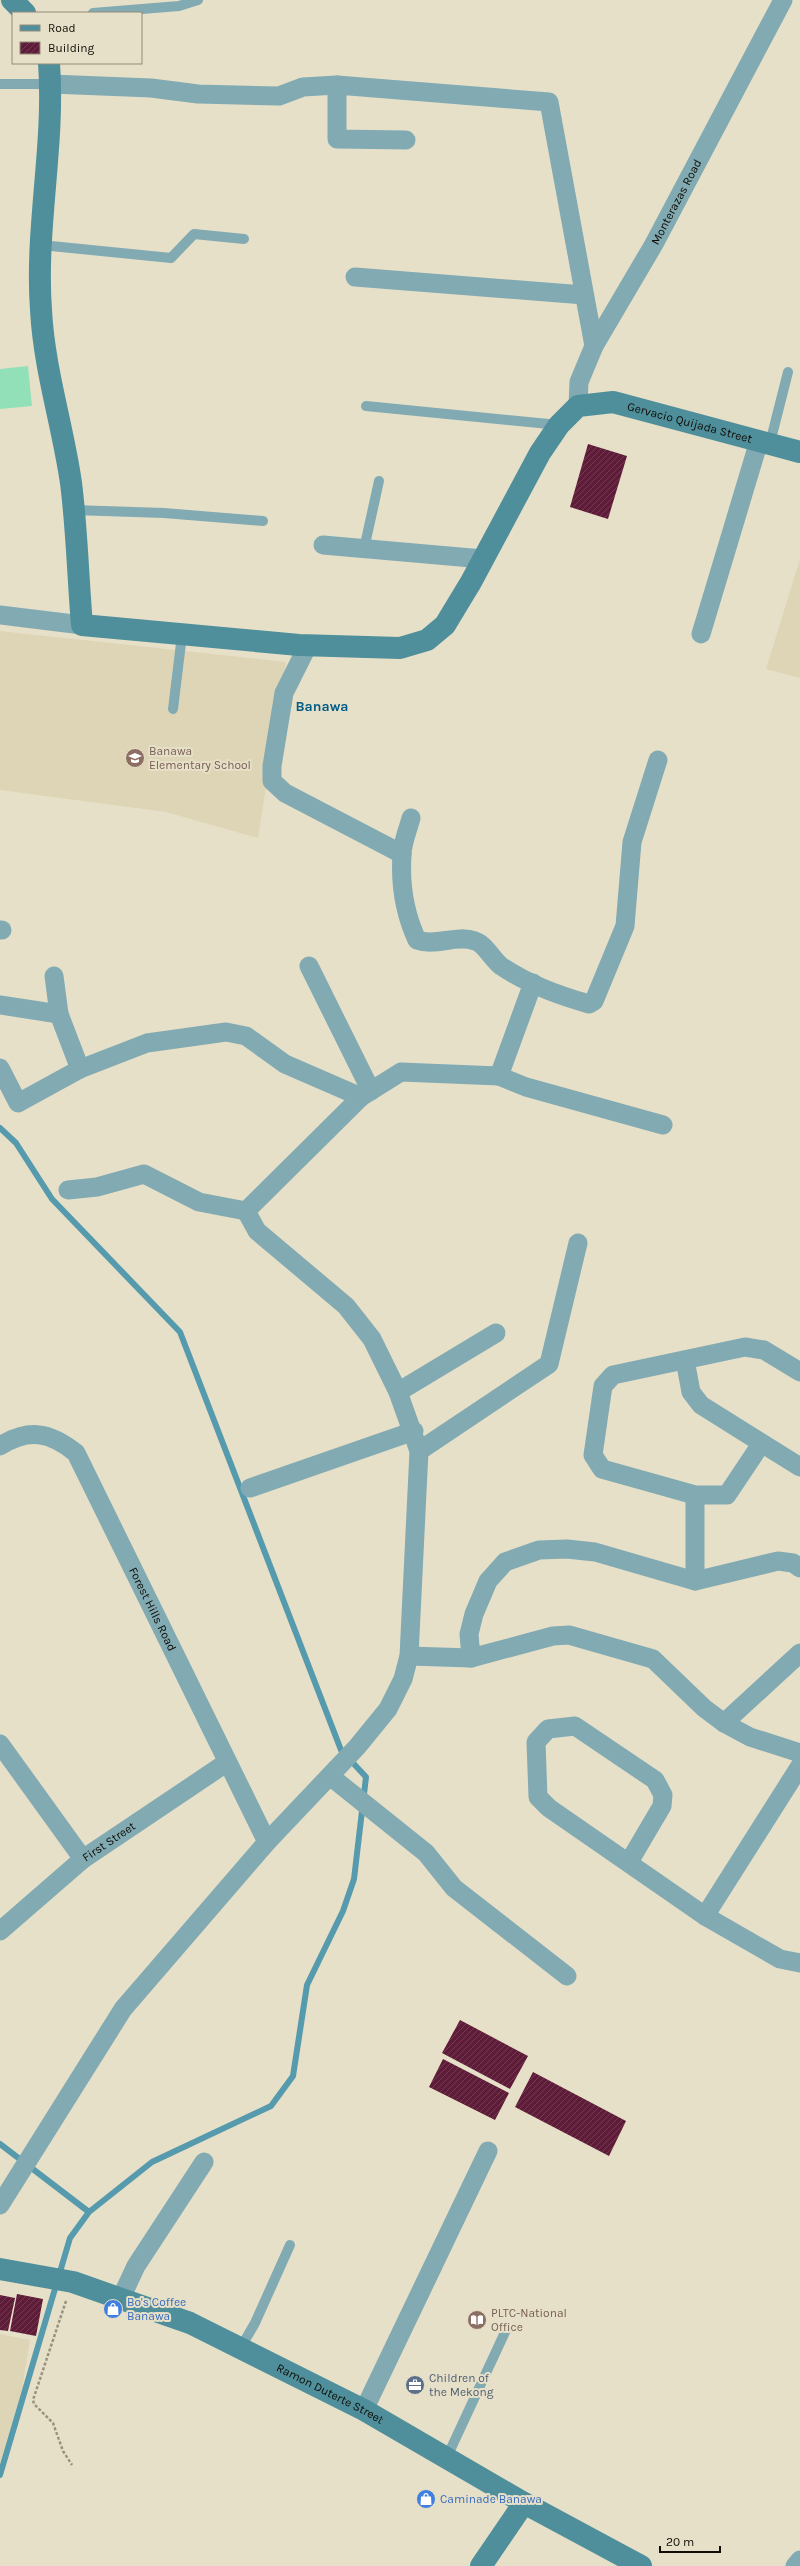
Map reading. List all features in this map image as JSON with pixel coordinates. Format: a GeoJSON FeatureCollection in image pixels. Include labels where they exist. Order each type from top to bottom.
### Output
{"type":"FeatureCollection","features":[{"type":"Feature","properties":{"kind":"street","name":"Monterazas Road"},"geometry":{"type":"LineString","coordinates":[[578,406],[579,382],[594,346],[654,244],[783,0]]}},
{"type":"Feature","properties":{"kind":"street"},"geometry":{"type":"LineString","coordinates":[[50,64],[51,84],[41,245],[41,311],[71,483],[82,625]]}},
{"type":"Feature","properties":{"kind":"street"},"geometry":{"type":"LineString","coordinates":[[51,84],[151,88],[198,94],[279,96],[302,87],[337,85],[549,102],[594,346]]}},
{"type":"Feature","properties":{"kind":"street"},"geometry":{"type":"LineString","coordinates":[[337,85],[337,139],[406,140]]}},
{"type":"Feature","properties":{"kind":"street"},"geometry":{"type":"LineString","coordinates":[[355,277],[584,295]]}},
{"type":"Feature","properties":{"kind":"street","name":"Gervacio Quijada Street"},"geometry":{"type":"LineString","coordinates":[[578,406],[613,402],[800,452]]}},
{"type":"Feature","properties":{"kind":"street"},"geometry":{"type":"LineString","coordinates":[[0,615],[182,635],[308,645],[400,648],[427,640],[445,625],[483,560],[540,453],[559,425],[578,406]]}},
{"type":"Feature","properties":{"kind":"street"},"geometry":{"type":"LineString","coordinates":[[701,634],[764,442]]}},
{"type":"Feature","properties":{"kind":"street"},"geometry":{"type":"LineString","coordinates":[[323,545],[483,560]]}},
{"type":"Feature","properties":{"kind":"street"},"geometry":{"type":"LineString","coordinates":[[308,645],[284,693],[272,766],[272,781],[280,789],[402,854]]}},
{"type":"Feature","properties":{"kind":"street"},"geometry":{"type":"LineString","coordinates":[[411,818],[402,854],[404,897],[408,922],[417,940],[426,944],[465,938],[476,941],[501,966],[533,983],[589,1004],[594,1001],[625,926],[632,842],[658,760]]}},
{"type":"Feature","properties":{"kind":"street"},"geometry":{"type":"LineString","coordinates":[[309,966],[366,1094]]}},
{"type":"Feature","properties":{"kind":"street"},"geometry":{"type":"LineString","coordinates":[[54,976],[59,1014],[80,1069]]}},
{"type":"Feature","properties":{"kind":"street"},"geometry":{"type":"LineString","coordinates":[[499,1076],[533,983]]}},
{"type":"Feature","properties":{"kind":"street"},"geometry":{"type":"LineString","coordinates":[[0,1005],[59,1014]]}},
{"type":"Feature","properties":{"kind":"street"},"geometry":{"type":"LineString","coordinates":[[0,1068],[18,1102],[80,1069],[147,1043],[226,1032],[246,1036],[285,1064],[366,1094]]}},
{"type":"Feature","properties":{"kind":"street"},"geometry":{"type":"LineString","coordinates":[[246,1211],[366,1094],[400,1072],[499,1076],[526,1087],[663,1125]]}},
{"type":"Feature","properties":{"kind":"street"},"geometry":{"type":"LineString","coordinates":[[68,1190],[97,1187],[144,1174],[199,1202],[246,1211]]}},
{"type":"Feature","properties":{"kind":"street"},"geometry":{"type":"LineString","coordinates":[[0,2205],[123,2009],[267,1842],[357,1747],[388,1709],[403,1679],[409,1656],[420,1451],[414,1431],[398,1392],[372,1339],[346,1306],[257,1231],[246,1211]]}},
{"type":"Feature","properties":{"kind":"street"},"geometry":{"type":"LineString","coordinates":[[420,1451],[549,1364],[578,1243]]}},
{"type":"Feature","properties":{"kind":"street"},"geometry":{"type":"LineString","coordinates":[[398,1392],[496,1332]]}},
{"type":"Feature","properties":{"kind":"street"},"geometry":{"type":"LineString","coordinates":[[761,1444],[727,1495],[696,1495],[602,1469],[593,1455],[603,1386],[613,1375],[745,1347],[764,1350],[800,1372]]}},
{"type":"Feature","properties":{"kind":"street"},"geometry":{"type":"LineString","coordinates":[[685,1360],[691,1392],[701,1405],[761,1444],[800,1467]]}},
{"type":"Feature","properties":{"kind":"street"},"geometry":{"type":"LineString","coordinates":[[250,1488],[414,1431]]}},
{"type":"Feature","properties":{"kind":"street","name":"Forest Hills Road"},"geometry":{"type":"LineString","coordinates":[[0,1446],[11,1439],[36,1433],[61,1440],[76,1453],[226,1763],[267,1842]]}},
{"type":"Feature","properties":{"kind":"street"},"geometry":{"type":"LineString","coordinates":[[695,1581],[696,1495]]}},
{"type":"Feature","properties":{"kind":"street"},"geometry":{"type":"LineString","coordinates":[[471,1658],[469,1634],[474,1614],[488,1580],[505,1562],[539,1550],[567,1549],[595,1552],[695,1581],[778,1561],[793,1563],[800,1568]]}},
{"type":"Feature","properties":{"kind":"street"},"geometry":{"type":"LineString","coordinates":[[409,1656],[471,1658],[553,1636],[569,1635],[653,1659],[704,1708],[724,1723],[750,1737],[800,1753]]}},
{"type":"Feature","properties":{"kind":"street"},"geometry":{"type":"LineString","coordinates":[[724,1723],[800,1653]]}},
{"type":"Feature","properties":{"kind":"street"},"geometry":{"type":"LineString","coordinates":[[629,1862],[662,1806],[663,1795],[655,1780],[575,1726],[548,1729],[536,1742],[538,1797],[549,1808],[705,1916],[780,1959],[800,1963]]}},
{"type":"Feature","properties":{"kind":"street"},"geometry":{"type":"LineString","coordinates":[[0,1744],[83,1859]]}},
{"type":"Feature","properties":{"kind":"street","name":"First Street"},"geometry":{"type":"LineString","coordinates":[[0,1931],[83,1859],[226,1763]]}},
{"type":"Feature","properties":{"kind":"street"},"geometry":{"type":"LineString","coordinates":[[705,1916],[800,1766]]}},
{"type":"Feature","properties":{"kind":"street"},"geometry":{"type":"LineString","coordinates":[[332,1773],[364,1804],[426,1853],[454,1888],[567,1976]]}},
{"type":"Feature","properties":{"kind":"street"},"geometry":{"type":"LineString","coordinates":[[364,2410],[488,2150]]}},
{"type":"Feature","properties":{"kind":"street"},"geometry":{"type":"LineString","coordinates":[[121,2298],[136,2266],[204,2162]]}},
{"type":"Feature","properties":{"kind":"street","name":"Ramon Duterte Street"},"geometry":{"type":"LineString","coordinates":[[0,2269],[70,2281],[190,2323],[241,2347],[364,2410],[524,2503],[641,2566]]}},
{"type":"Feature","properties":{"kind":"street"},"geometry":{"type":"LineString","coordinates":[[480,2566],[524,2503]]}},
{"type":"Feature","properties":{"kind":"street"},"geometry":{"type":"LineString","coordinates":[[795,2566],[800,2560]]}},
{"type":"Feature","properties":{"kind":"lane"},"geometry":{"type":"LineString","coordinates":[[105,12],[179,6],[198,0]]}},
{"type":"Feature","properties":{"kind":"lane"},"geometry":{"type":"LineString","coordinates":[[0,84],[51,84]]}},
{"type":"Feature","properties":{"kind":"lane"},"geometry":{"type":"LineString","coordinates":[[41,245],[171,258],[194,234],[244,239]]}},
{"type":"Feature","properties":{"kind":"lane"},"geometry":{"type":"LineString","coordinates":[[764,442],[788,372]]}},
{"type":"Feature","properties":{"kind":"lane"},"geometry":{"type":"LineString","coordinates":[[366,406],[559,425]]}},
{"type":"Feature","properties":{"kind":"lane"},"geometry":{"type":"LineString","coordinates":[[364,549],[379,482]]}},
{"type":"Feature","properties":{"kind":"lane"},"geometry":{"type":"LineString","coordinates":[[73,510],[164,513],[263,521]]}},
{"type":"Feature","properties":{"kind":"lane"},"geometry":{"type":"LineString","coordinates":[[173,709],[182,635]]}},
{"type":"Feature","properties":{"kind":"lane"},"geometry":{"type":"LineString","coordinates":[[241,2347],[255,2323],[290,2245]]}},
{"type":"Feature","properties":{"kind":"lane"},"geometry":{"type":"LineString","coordinates":[[447,2457],[506,2330]]}},
{"type":"Feature","properties":{"kind":"path"},"geometry":{"type":"LineString","coordinates":[[70,2281],[33,2400],[34,2404],[53,2423],[63,2451],[72,2465]]}},
{"type":"Feature","properties":{"kind":"shaded area"},"geometry":{"type":"Polygon","coordinates":[[[800,559],[800,678],[766,669],[800,559]]]}},
{"type":"Feature","properties":{"kind":"shaded area","name":"Banawa Elementary School"},"geometry":{"type":"Polygon","coordinates":[[[0,631],[286,662],[258,838],[166,812],[0,790],[0,631]]]}},
{"type":"Feature","properties":{"kind":"shaded area"},"geometry":{"type":"Polygon","coordinates":[[[0,2334],[30,2340],[22,2389],[0,2464],[0,2334]]]}},
{"type":"Feature","properties":{"kind":"green space"},"geometry":{"type":"Polygon","coordinates":[[[28,366],[32,406],[0,409],[0,369],[28,366]]]}},
{"type":"Feature","properties":{"kind":"building"},"geometry":{"type":"Polygon","coordinates":[[[588,444],[627,456],[608,519],[570,507],[588,444]]]}},
{"type":"Feature","properties":{"kind":"building"},"geometry":{"type":"Polygon","coordinates":[[[460,2020],[528,2056],[510,2089],[442,2053],[460,2020]]]}},
{"type":"Feature","properties":{"kind":"building"},"geometry":{"type":"Polygon","coordinates":[[[443,2059],[509,2093],[495,2120],[429,2087],[443,2059]]]}},
{"type":"Feature","properties":{"kind":"building"},"geometry":{"type":"Polygon","coordinates":[[[533,2072],[626,2121],[609,2156],[515,2107],[533,2072]]]}},
{"type":"Feature","properties":{"kind":"building"},"geometry":{"type":"Polygon","coordinates":[[[17,2294],[43,2299],[36,2336],[10,2331],[17,2294]]]}},
{"type":"Feature","properties":{"kind":"building"},"geometry":{"type":"Polygon","coordinates":[[[0,2295],[15,2298],[8,2331],[0,2330],[0,2295]]]}},
{"type":"Feature","properties":{"kind":"waterway"},"geometry":{"type":"LineString","coordinates":[[0,1128],[16,1143],[52,1199],[180,1332],[341,1750],[366,1777],[354,1879],[343,1911],[307,1985],[293,2076],[271,2106],[152,2162],[89,2212],[70,2238],[0,2475]]}},
{"type":"Feature","properties":{"kind":"waterway"},"geometry":{"type":"LineString","coordinates":[[0,2144],[89,2212]]}},
{"type":"Feature","properties":{"kind":"place","name":"Banawa Elementary School"},"geometry":{"type":"Point","coordinates":[135,758]}},
{"type":"Feature","properties":{"kind":"place","name":"Bo's Coffee Banawa"},"geometry":{"type":"Point","coordinates":[113,2309]}},
{"type":"Feature","properties":{"kind":"place","name":"PLTC-National Office"},"geometry":{"type":"Point","coordinates":[477,2320]}},
{"type":"Feature","properties":{"kind":"place","name":"Children of the Mekong"},"geometry":{"type":"Point","coordinates":[415,2385]}},
{"type":"Feature","properties":{"kind":"place","name":"Caminade Banawa"},"geometry":{"type":"Point","coordinates":[426,2499]}},
{"type":"Feature","properties":{"kind":"district","name":"Banawa"},"geometry":{"type":"Point","coordinates":[322,706]}}]}
